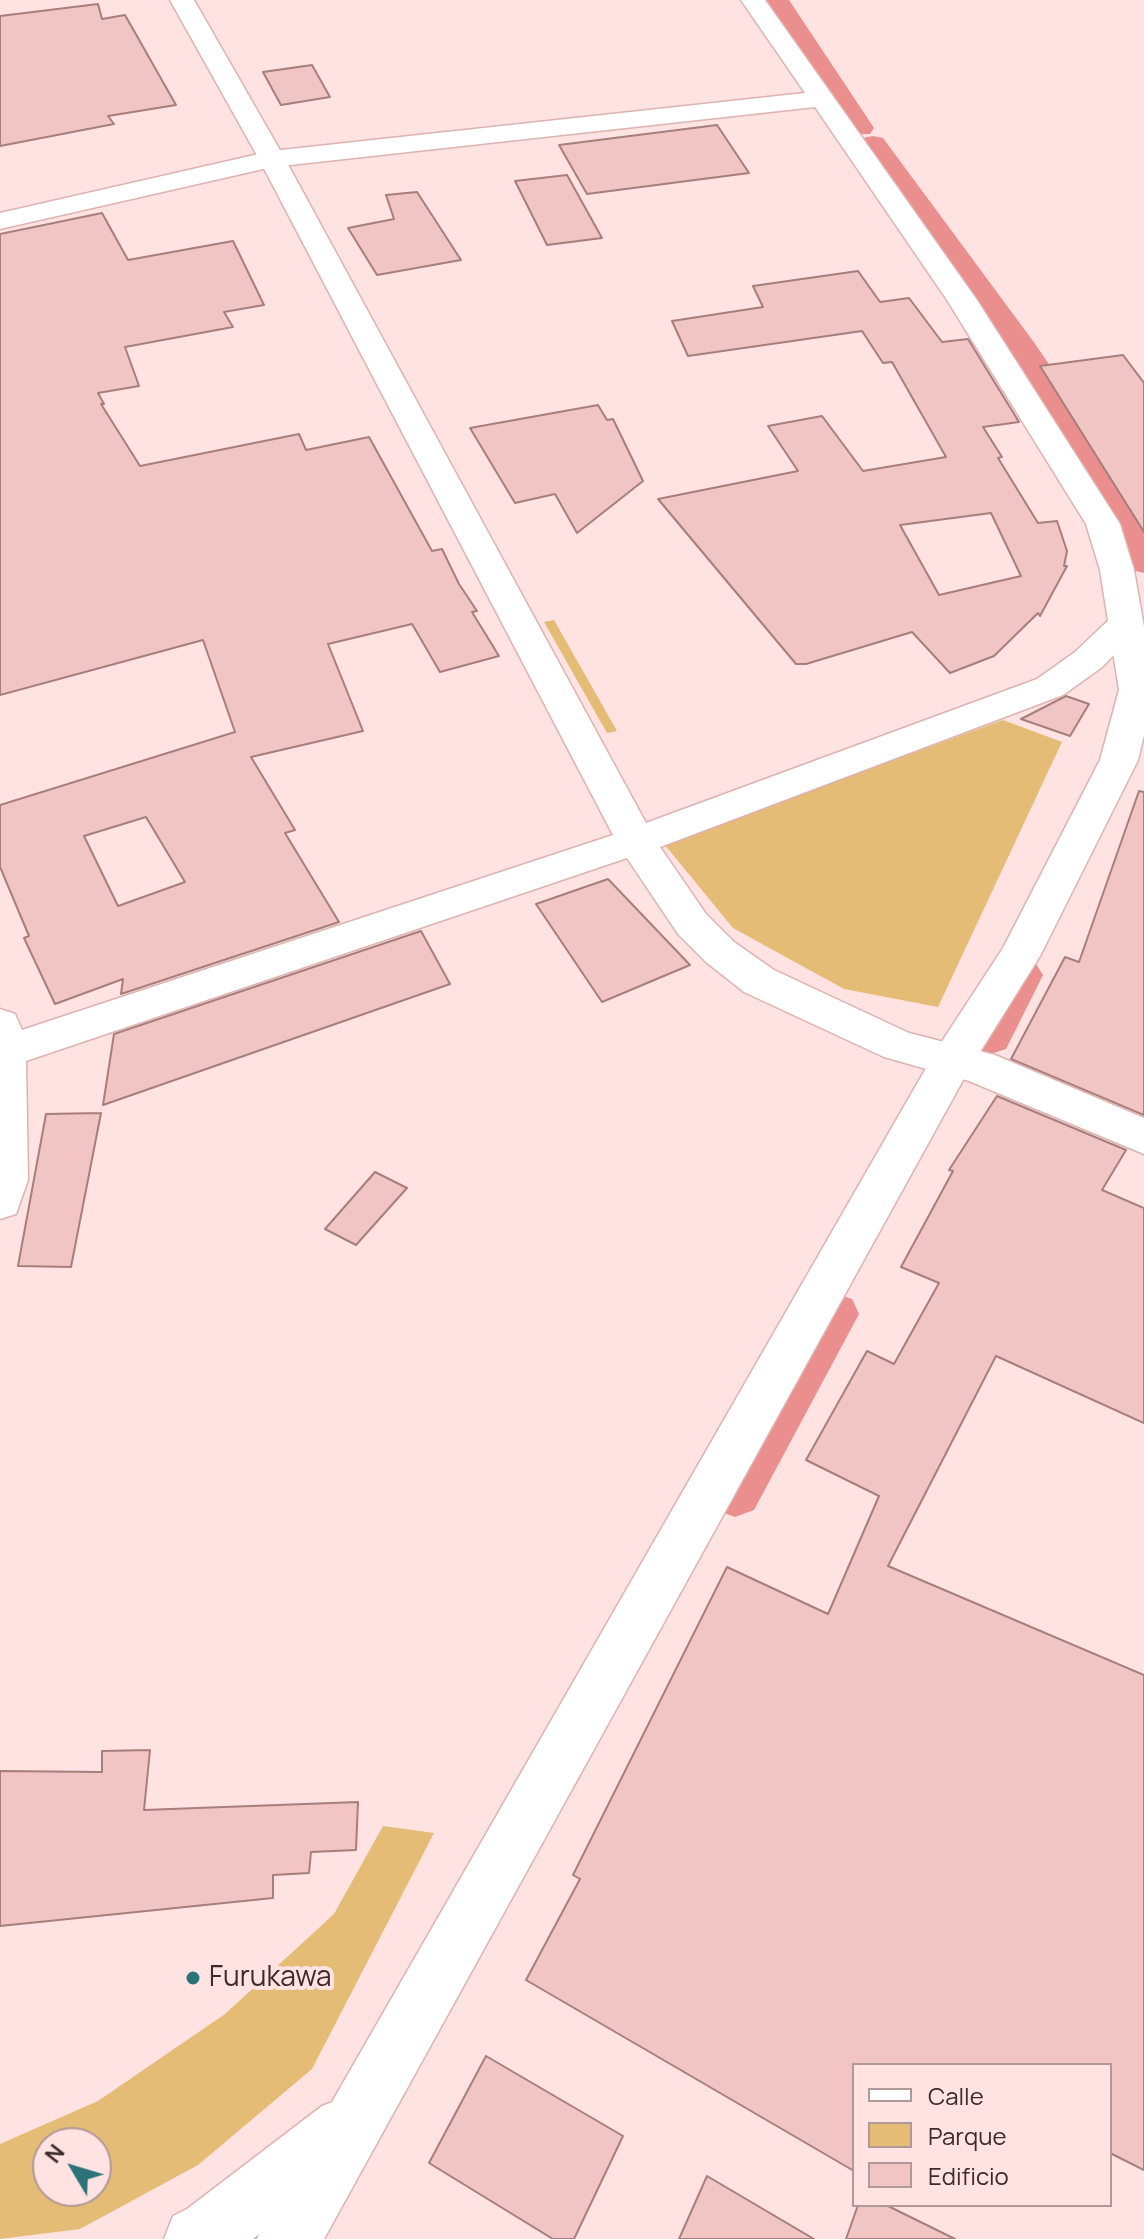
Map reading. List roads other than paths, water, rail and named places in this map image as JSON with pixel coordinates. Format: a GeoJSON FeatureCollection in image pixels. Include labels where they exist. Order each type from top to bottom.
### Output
{"type":"FeatureCollection","features":[{"type":"Feature","properties":{"kind":"street"},"geometry":{"type":"LineString","coordinates":[[182,0],[272,159],[636,841],[692,924],[720,952],[759,981],[816,1010],[899,1046],[980,1067],[1144,1137]]}},
{"type":"Feature","properties":{"kind":"street"},"geometry":{"type":"LineString","coordinates":[[289,2239],[952,1061],[1019,956],[1119,760],[1137,690],[1117,570],[1103,524],[962,300],[819,99],[753,0]]}},
{"type":"Feature","properties":{"kind":"street"},"geometry":{"type":"LineString","coordinates":[[0,221],[272,159],[819,99]]}},
{"type":"Feature","properties":{"kind":"street"},"geometry":{"type":"LineString","coordinates":[[0,1201],[5,1180],[2,1038],[636,841],[1050,687],[1088,660],[1126,623]]}},
{"type":"Feature","properties":{"kind":"street"},"geometry":{"type":"LineString","coordinates":[[196,2239],[210,2232],[361,2115]]}},
{"type":"Feature","properties":{"kind":"waterway"},"geometry":{"type":"LineString","coordinates":[[777,0],[860,128]]}},
{"type":"Feature","properties":{"kind":"waterway"},"geometry":{"type":"LineString","coordinates":[[873,144],[1022,348],[1085,441],[1144,562]]}},
{"type":"Feature","properties":{"kind":"waterway"},"geometry":{"type":"LineString","coordinates":[[990,1037],[1021,975]]}},
{"type":"Feature","properties":{"kind":"waterway"},"geometry":{"type":"LineString","coordinates":[[735,1493],[834,1314]]}},
{"type":"Feature","properties":{"kind":"place","name":"Furukawa"},"geometry":{"type":"Point","coordinates":[193,1978]}}]}
